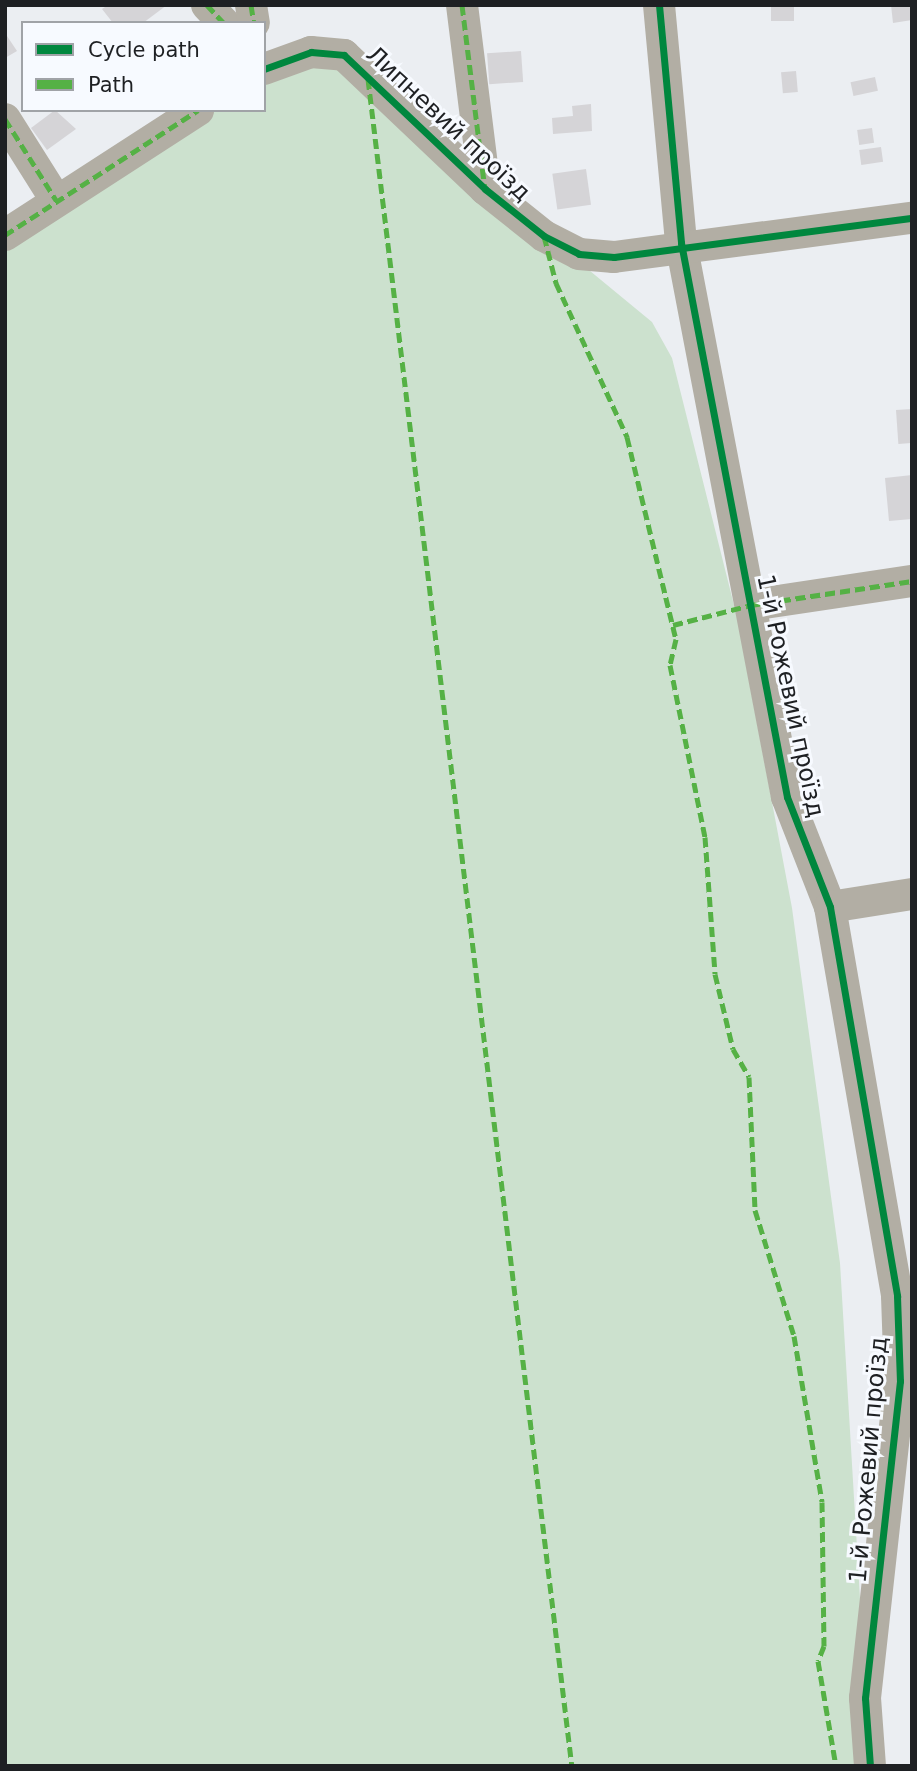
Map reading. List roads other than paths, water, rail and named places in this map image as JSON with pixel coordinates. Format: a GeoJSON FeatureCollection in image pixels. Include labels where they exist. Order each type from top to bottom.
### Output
{"type":"FeatureCollection","features":[{"type":"Feature","properties":{"kind":"street"},"geometry":{"type":"LineString","coordinates":[[206,5],[222,21]]}},
{"type":"Feature","properties":{"kind":"street"},"geometry":{"type":"LineString","coordinates":[[461,5],[485,189]]}},
{"type":"Feature","properties":{"kind":"street","name":"1-й Рожевий проїзд"},"geometry":{"type":"LineString","coordinates":[[659,5],[681,243],[787,797],[830,907],[900,1334],[865,1698],[870,1766]]}},
{"type":"Feature","properties":{"kind":"street","name":"Липневий проїзд"},"geometry":{"type":"LineString","coordinates":[[266,68],[311,52],[344,55],[485,189],[544,236],[579,254],[614,257],[681,243],[912,218]]}},
{"type":"Feature","properties":{"kind":"street"},"geometry":{"type":"LineString","coordinates":[[5,235],[195,112]]}},
{"type":"Feature","properties":{"kind":"street"},"geometry":{"type":"LineString","coordinates":[[5,119],[56,200]]}},
{"type":"Feature","properties":{"kind":"street"},"geometry":{"type":"LineString","coordinates":[[751,605],[912,582]]}},
{"type":"Feature","properties":{"kind":"street"},"geometry":{"type":"LineString","coordinates":[[830,907],[912,894]]}}]}
